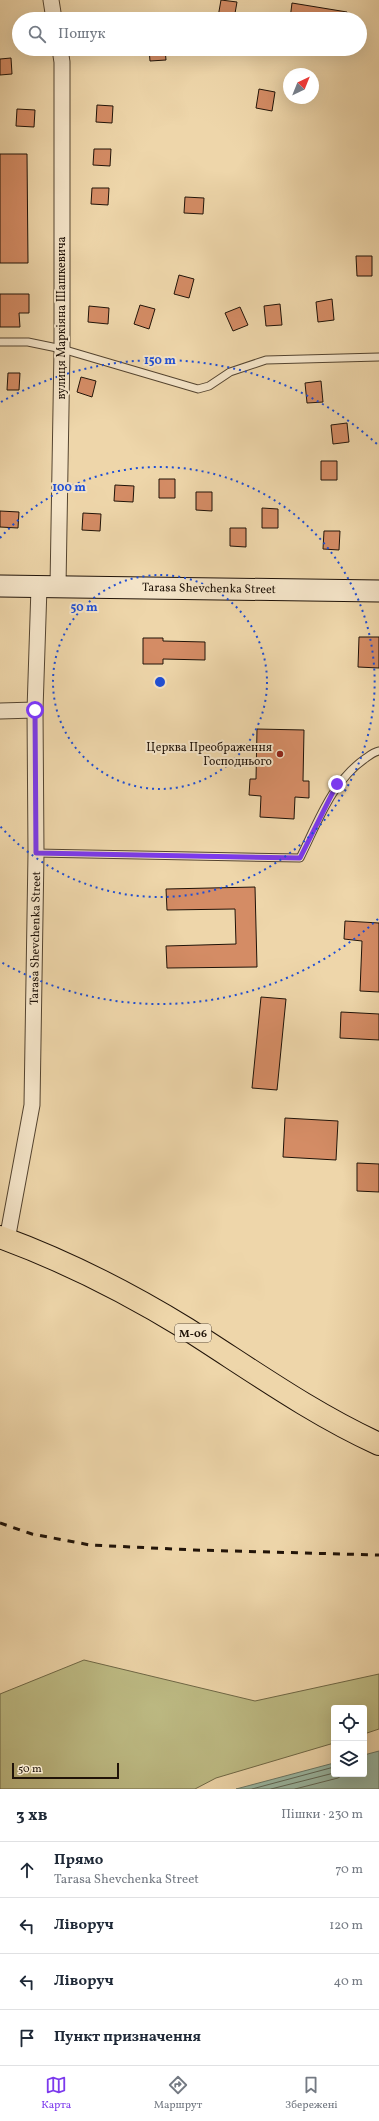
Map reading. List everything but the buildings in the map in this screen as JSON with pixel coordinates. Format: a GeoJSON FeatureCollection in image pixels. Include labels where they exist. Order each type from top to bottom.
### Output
{"type":"FeatureCollection","features":[{"type":"Feature","properties":{"kind":"highway","name":"М-06"},"geometry":{"type":"LineString","coordinates":[[4,1238],[131,1297],[185,1328],[304,1403],[379,1444]]}},
{"type":"Feature","properties":{"kind":"street"},"geometry":{"type":"LineString","coordinates":[[50,0],[53,12]]}},
{"type":"Feature","properties":{"kind":"street","name":"вулиця Маркіяна Шашкевича"},"geometry":{"type":"LineString","coordinates":[[48,587],[62,349],[61,56]]}},
{"type":"Feature","properties":{"kind":"street","name":"Tarasa Shevchenka Street"},"geometry":{"type":"LineString","coordinates":[[0,586],[379,591]]}},
{"type":"Feature","properties":{"kind":"street","name":"Tarasa Shevchenka Street"},"geometry":{"type":"LineString","coordinates":[[4,1238],[32,1105],[36,853],[35,710],[48,587]]}},
{"type":"Feature","properties":{"kind":"street"},"geometry":{"type":"LineString","coordinates":[[0,711],[35,710]]}},
{"type":"Feature","properties":{"kind":"lane"},"geometry":{"type":"LineString","coordinates":[[0,342],[28,342],[62,349],[198,389],[209,386],[230,372],[266,360],[379,357]]}},
{"type":"Feature","properties":{"kind":"lane"},"geometry":{"type":"LineString","coordinates":[[36,853],[300,858],[337,784],[355,765],[379,751]]}},
{"type":"Feature","properties":{"kind":"shaded area"},"geometry":{"type":"Polygon","coordinates":[[[84,1660],[255,1701],[379,1674],[379,1729],[367,1733],[367,1705],[331,1705],[331,1744],[216,1778],[195,1789],[0,1789],[0,1694],[84,1660]]]}},
{"type":"Feature","properties":{"kind":"water"},"geometry":{"type":"Polygon","coordinates":[[[379,1751],[379,1789],[236,1789],[331,1764],[331,1777],[367,1777],[367,1754],[379,1751]]]}},
{"type":"Feature","properties":{"kind":"railway"},"geometry":{"type":"LineString","coordinates":[[0,1523],[32,1534],[90,1545],[194,1550],[379,1555]]}},
{"type":"Feature","properties":{"kind":"place","name":"Церква Преображення Господнього"},"geometry":{"type":"Point","coordinates":[280,754]}},
{"type":"Feature","properties":{"kind":"route"},"geometry":{"type":"LineString","coordinates":[[35,710],[36,853],[300,858],[337,784]]}}]}
